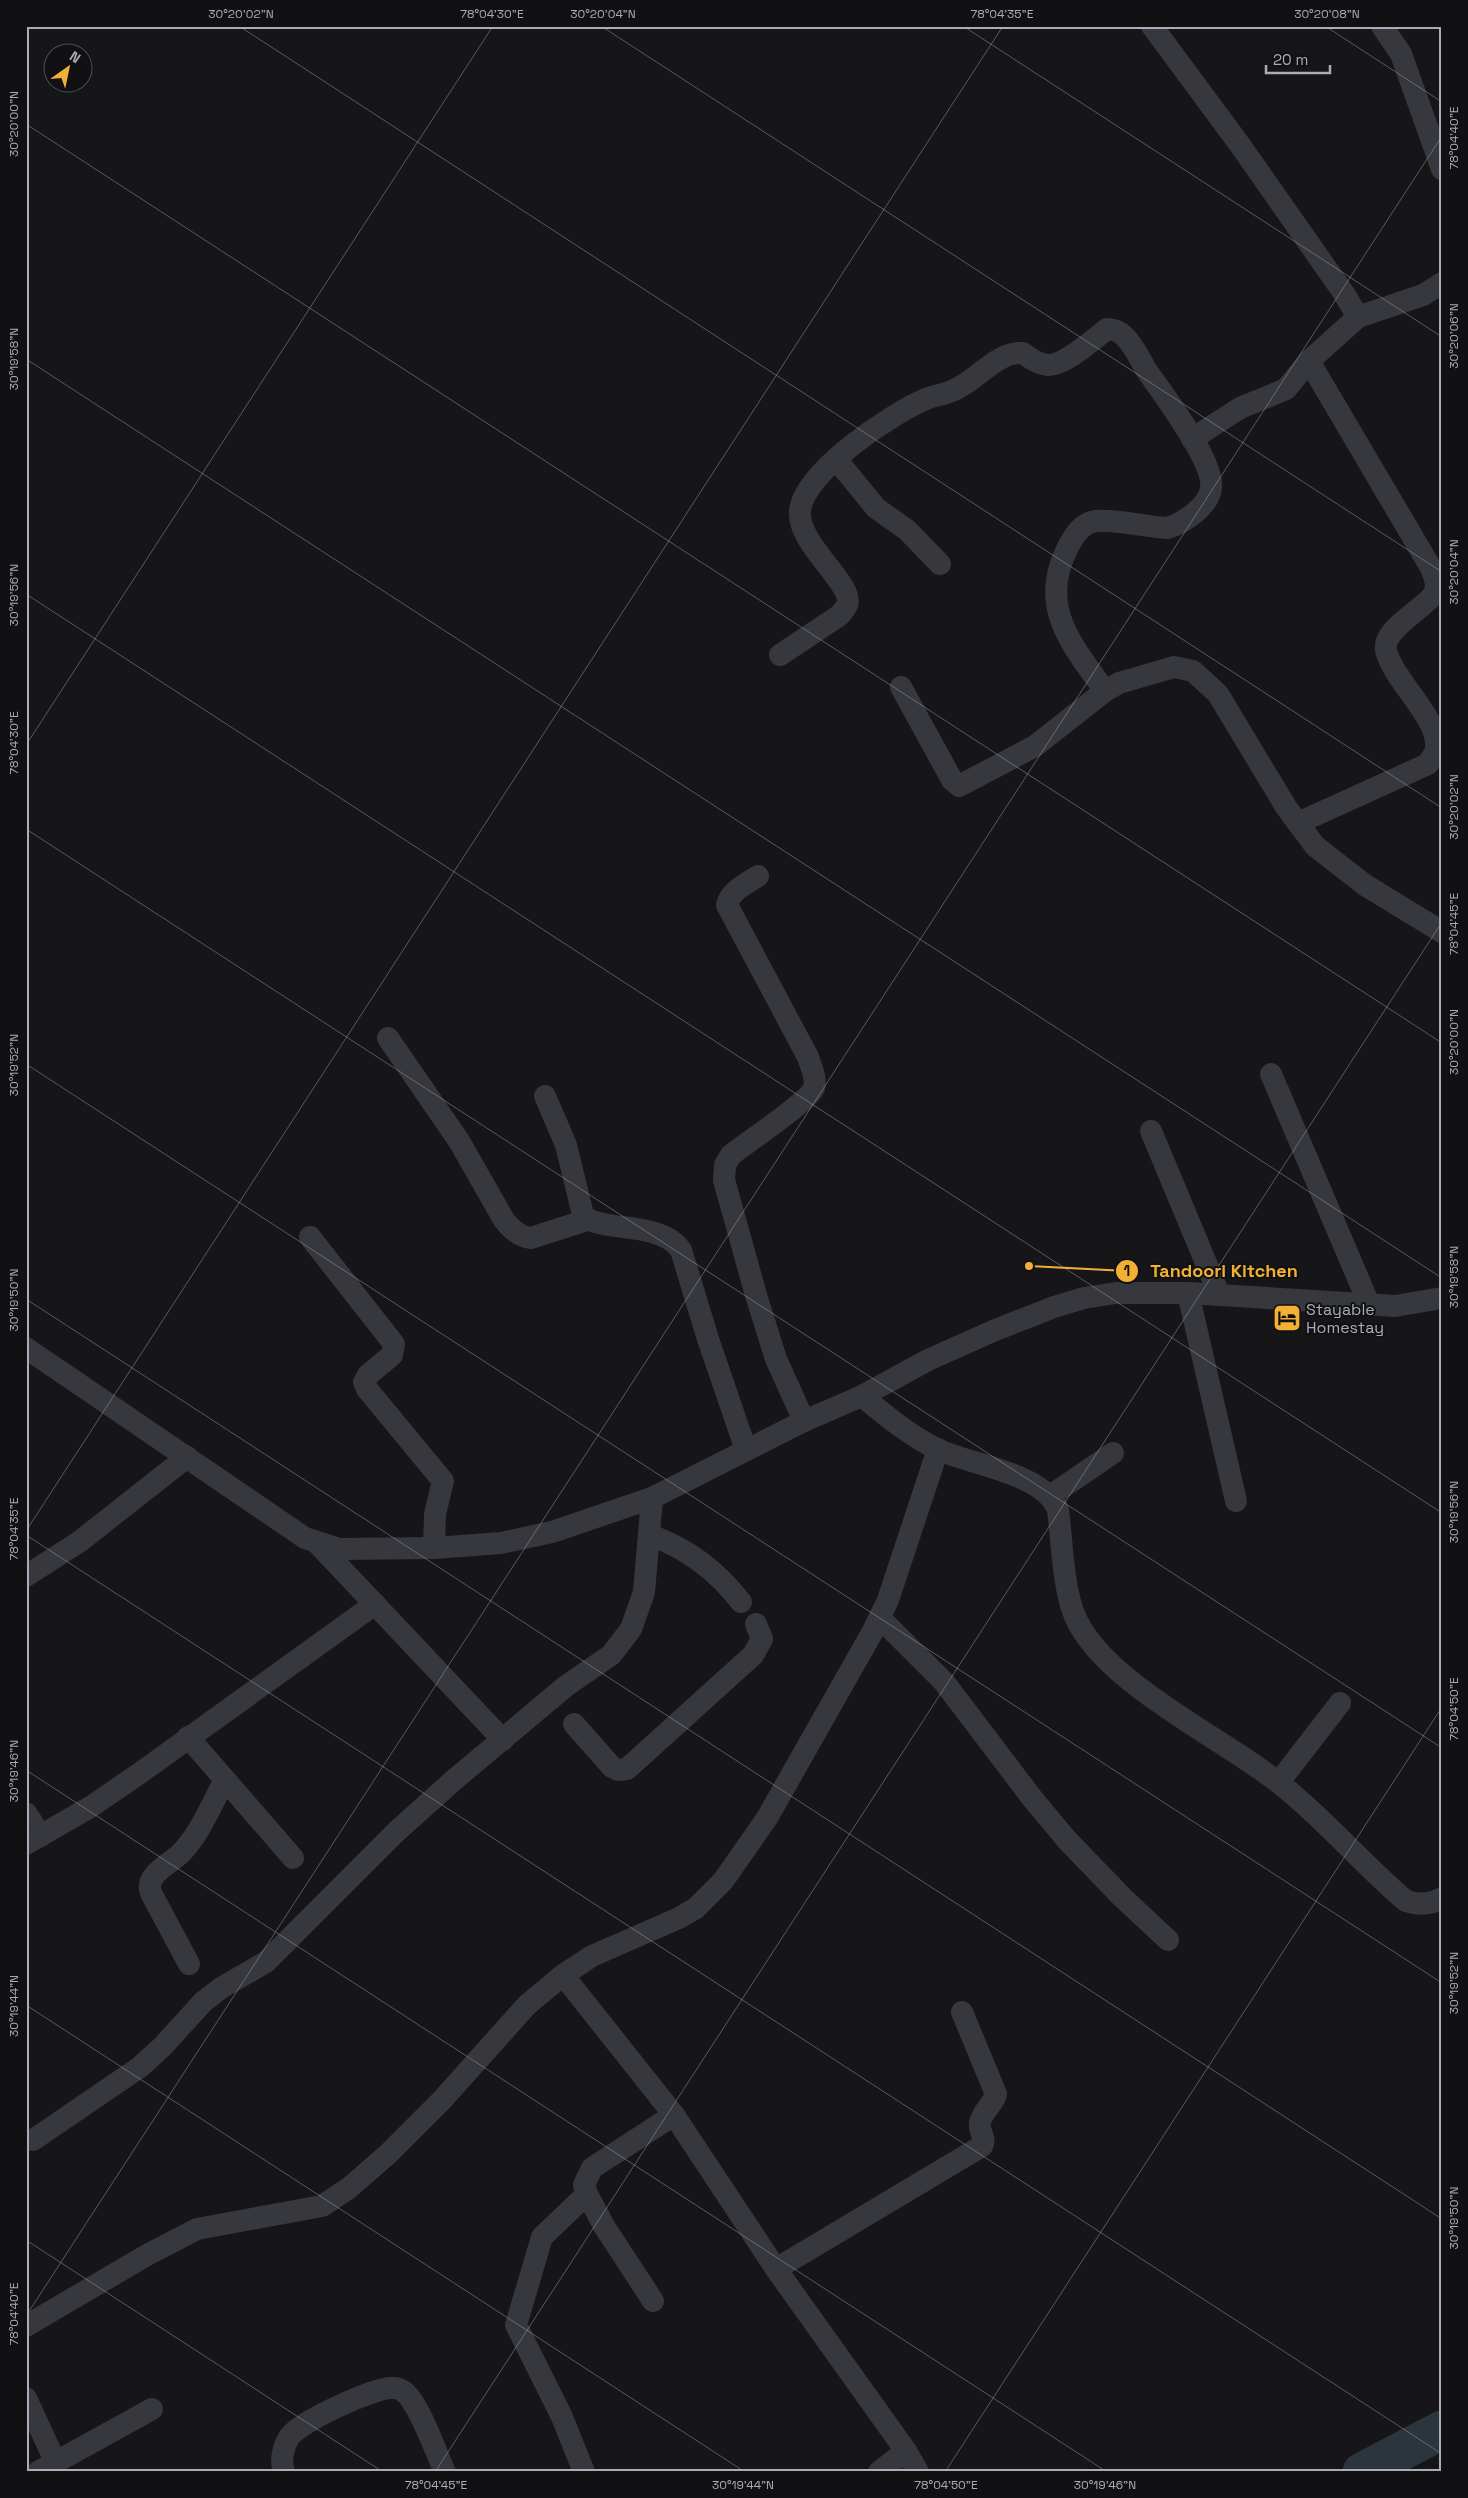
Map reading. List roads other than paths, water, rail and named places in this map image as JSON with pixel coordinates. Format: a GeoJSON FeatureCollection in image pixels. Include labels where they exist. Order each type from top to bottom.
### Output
{"type":"FeatureCollection","features":[{"type":"Feature","properties":{"kind":"street"},"geometry":{"type":"LineString","coordinates":[[1152,26],[1240,145],[1343,292],[1358,317]]}},
{"type":"Feature","properties":{"kind":"street"},"geometry":{"type":"LineString","coordinates":[[1382,26],[1401,54],[1442,169]]}},
{"type":"Feature","properties":{"kind":"street"},"geometry":{"type":"LineString","coordinates":[[1421,111],[1442,123]]}},
{"type":"Feature","properties":{"kind":"street"},"geometry":{"type":"LineString","coordinates":[[1192,439],[1240,408],[1286,389],[1309,361],[1358,317],[1423,295],[1442,284]]}},
{"type":"Feature","properties":{"kind":"street"},"geometry":{"type":"LineString","coordinates":[[780,655],[840,615],[847,606],[846,591],[802,530],[800,508],[816,477],[876,427],[924,400],[958,389],[1007,355],[1024,353],[1037,363],[1050,366],[1068,358],[1107,329],[1114,329],[1126,338],[1192,439],[1210,476],[1212,487],[1208,498],[1201,507],[1176,526],[1168,528],[1096,521],[1082,527],[1070,543],[1060,562],[1054,584],[1055,599],[1060,618],[1082,660],[1105,691]]}},
{"type":"Feature","properties":{"kind":"street"},"geometry":{"type":"LineString","coordinates":[[1298,824],[1428,764],[1436,749],[1434,731],[1394,666],[1386,649],[1389,637],[1434,593],[1436,583],[1431,568],[1309,361]]}},
{"type":"Feature","properties":{"kind":"street"},"geometry":{"type":"LineString","coordinates":[[836,459],[876,508],[906,530],[940,564]]}},
{"type":"Feature","properties":{"kind":"street"},"geometry":{"type":"LineString","coordinates":[[901,688],[952,780],[959,786],[1035,746],[1105,691],[1119,683],[1174,667],[1193,671],[1218,694],[1298,824],[1315,846],[1365,885],[1442,932]]}},
{"type":"Feature","properties":{"kind":"street"},"geometry":{"type":"LineString","coordinates":[[758,876],[734,892],[728,899],[727,905],[808,1057],[815,1083],[813,1090],[799,1103],[731,1155],[724,1165],[724,1180],[776,1359],[804,1421]]}},
{"type":"Feature","properties":{"kind":"street"},"geometry":{"type":"LineString","coordinates":[[388,1038],[459,1141],[504,1220],[512,1229],[525,1238],[531,1238],[588,1220],[662,1235],[672,1239],[681,1250],[708,1339],[746,1450]]}},
{"type":"Feature","properties":{"kind":"street"},"geometry":{"type":"LineString","coordinates":[[1271,1074],[1369,1304]]}},
{"type":"Feature","properties":{"kind":"street"},"geometry":{"type":"LineString","coordinates":[[545,1096],[566,1145],[580,1208],[588,1220]]}},
{"type":"Feature","properties":{"kind":"street"},"geometry":{"type":"LineString","coordinates":[[1151,1131],[1219,1294]]}},
{"type":"Feature","properties":{"kind":"street"},"geometry":{"type":"LineString","coordinates":[[310,1237],[394,1344],[392,1355],[368,1375],[364,1382],[367,1390],[443,1481],[434,1514],[434,1548]]}},
{"type":"Feature","properties":{"kind":"street"},"geometry":{"type":"LineString","coordinates":[[26,1348],[282,1523],[317,1543],[338,1549],[434,1548],[501,1543],[532,1536],[652,1498],[804,1421],[862,1396],[928,1360],[1054,1307],[1084,1298],[1116,1293],[1188,1293],[1395,1306],[1442,1298]]}},
{"type":"Feature","properties":{"kind":"street"},"geometry":{"type":"LineString","coordinates":[[1188,1293],[1236,1501]]}},
{"type":"Feature","properties":{"kind":"street"},"geometry":{"type":"LineString","coordinates":[[862,1396],[891,1420],[938,1449],[1012,1475],[1034,1485],[1050,1496],[1058,1510],[1069,1596],[1074,1615],[1101,1656],[1173,1712],[1279,1782],[1406,1901],[1416,1904],[1428,1904],[1442,1898]]}},
{"type":"Feature","properties":{"kind":"street"},"geometry":{"type":"LineString","coordinates":[[26,2326],[147,2255],[197,2229],[322,2206],[349,2188],[388,2154],[442,2100],[527,2005],[563,1975],[592,1956],[680,1918],[696,1908],[714,1891],[767,1818],[880,1618],[888,1600],[938,1449]]}},
{"type":"Feature","properties":{"kind":"street"},"geometry":{"type":"LineString","coordinates":[[1050,1496],[1113,1453]]}},
{"type":"Feature","properties":{"kind":"street"},"geometry":{"type":"LineString","coordinates":[[26,1576],[79,1542],[187,1457]]}},
{"type":"Feature","properties":{"kind":"street"},"geometry":{"type":"LineString","coordinates":[[33,2140],[140,2067],[162,2047],[203,2002],[221,1988],[266,1962],[397,1832],[454,1780],[566,1686],[611,1655],[631,1629],[644,1592],[652,1498]]}},
{"type":"Feature","properties":{"kind":"street"},"geometry":{"type":"LineString","coordinates":[[650,1535],[674,1544],[690,1553],[727,1584],[741,1602]]}},
{"type":"Feature","properties":{"kind":"street"},"geometry":{"type":"LineString","coordinates":[[317,1543],[503,1740]]}},
{"type":"Feature","properties":{"kind":"street"},"geometry":{"type":"LineString","coordinates":[[26,1813],[33,1840],[92,1806],[375,1604]]}},
{"type":"Feature","properties":{"kind":"street"},"geometry":{"type":"LineString","coordinates":[[880,1618],[944,1682],[1032,1798],[1067,1840],[1122,1897],[1168,1940]]}},
{"type":"Feature","properties":{"kind":"street"},"geometry":{"type":"LineString","coordinates":[[574,1724],[612,1767],[618,1770],[627,1769],[753,1655],[762,1639],[756,1624]]}},
{"type":"Feature","properties":{"kind":"street"},"geometry":{"type":"LineString","coordinates":[[1279,1782],[1340,1703]]}},
{"type":"Feature","properties":{"kind":"street"},"geometry":{"type":"LineString","coordinates":[[188,1737],[293,1858]]}},
{"type":"Feature","properties":{"kind":"street"},"geometry":{"type":"LineString","coordinates":[[189,1964],[151,1894],[149,1883],[151,1878],[189,1844],[225,1780]]}},
{"type":"Feature","properties":{"kind":"street"},"geometry":{"type":"LineString","coordinates":[[563,1975],[674,2115],[776,2269],[906,2451],[918,2472]]}},
{"type":"Feature","properties":{"kind":"street"},"geometry":{"type":"LineString","coordinates":[[776,2269],[982,2146],[984,2138],[980,2128],[980,2120],[996,2094],[962,2012]]}},
{"type":"Feature","properties":{"kind":"street"},"geometry":{"type":"LineString","coordinates":[[653,2301],[604,2226],[584,2185],[592,2168],[674,2115]]}},
{"type":"Feature","properties":{"kind":"street"},"geometry":{"type":"LineString","coordinates":[[584,2472],[562,2417],[516,2325],[542,2237],[587,2194]]}},
{"type":"Feature","properties":{"kind":"street"},"geometry":{"type":"LineString","coordinates":[[284,2472],[282,2457],[285,2446],[297,2429],[320,2415],[360,2398],[395,2388],[413,2400],[445,2472]]}},
{"type":"Feature","properties":{"kind":"street"},"geometry":{"type":"LineString","coordinates":[[26,2398],[47,2466],[152,2409]]}},
{"type":"Feature","properties":{"kind":"street"},"geometry":{"type":"LineString","coordinates":[[879,2472],[906,2451]]}},
{"type":"Feature","properties":{"kind":"waterway"},"geometry":{"type":"LineString","coordinates":[[1362,2472],[1442,2430]]}},
{"type":"Feature","properties":{"kind":"place","name":"Tandoori Kitchen"},"geometry":{"type":"Point","coordinates":[1029,1266]}},
{"type":"Feature","properties":{"kind":"place","name":"Stayable Homestay"},"geometry":{"type":"Point","coordinates":[1287,1318]}}]}
